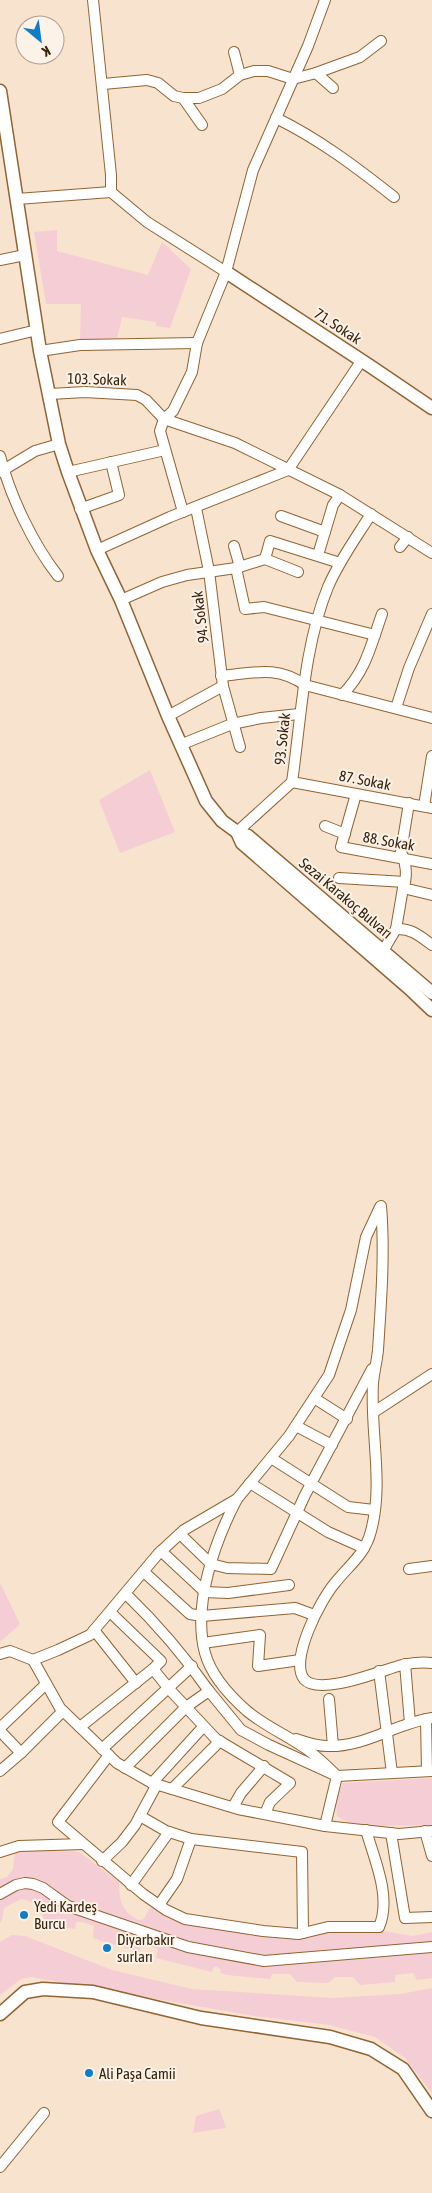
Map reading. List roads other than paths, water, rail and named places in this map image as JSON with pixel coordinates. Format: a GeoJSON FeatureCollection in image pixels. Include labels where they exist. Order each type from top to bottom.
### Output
{"type":"FeatureCollection","features":[{"type":"Feature","properties":{"kind":"street"},"geometry":{"type":"LineString","coordinates":[[93,0],[111,175],[111,192]]}},
{"type":"Feature","properties":{"kind":"street"},"geometry":{"type":"LineString","coordinates":[[183,512],[160,431],[164,419],[174,411],[192,372],[197,343],[226,272],[253,170],[308,46],[325,0]]}},
{"type":"Feature","properties":{"kind":"street"},"geometry":{"type":"LineString","coordinates":[[102,84],[147,80],[158,83],[174,96],[183,98],[210,94],[222,89],[240,75],[254,71],[268,71],[293,79],[316,73],[360,58],[380,41]]}},
{"type":"Feature","properties":{"kind":"street"},"geometry":{"type":"LineString","coordinates":[[234,52],[240,75]]}},
{"type":"Feature","properties":{"kind":"street"},"geometry":{"type":"LineString","coordinates":[[316,73],[333,88]]}},
{"type":"Feature","properties":{"kind":"street"},"geometry":{"type":"LineString","coordinates":[[0,91],[4,141],[17,198],[40,350],[59,444],[80,508],[206,802],[222,821],[237,832],[242,843],[432,1009]]}},
{"type":"Feature","properties":{"kind":"street"},"geometry":{"type":"LineString","coordinates":[[183,98],[202,125]]}},
{"type":"Feature","properties":{"kind":"street"},"geometry":{"type":"LineString","coordinates":[[276,118],[301,130],[343,157],[394,197]]}},
{"type":"Feature","properties":{"kind":"street"},"geometry":{"type":"LineString","coordinates":[[17,198],[111,192],[147,222],[226,272]]}},
{"type":"Feature","properties":{"kind":"street"},"geometry":{"type":"LineString","coordinates":[[0,260],[25,254]]}},
{"type":"Feature","properties":{"kind":"street","name":"71. Sokak"},"geometry":{"type":"LineString","coordinates":[[226,272],[432,408]]}},
{"type":"Feature","properties":{"kind":"street"},"geometry":{"type":"LineString","coordinates":[[0,339],[37,330]]}},
{"type":"Feature","properties":{"kind":"street"},"geometry":{"type":"LineString","coordinates":[[40,350],[80,345],[197,343]]}},
{"type":"Feature","properties":{"kind":"street"},"geometry":{"type":"LineString","coordinates":[[98,550],[183,512],[288,470],[362,360]]}},
{"type":"Feature","properties":{"kind":"street","name":"103. Sokak"},"geometry":{"type":"LineString","coordinates":[[50,394],[85,392],[137,395],[146,400],[164,419]]}},
{"type":"Feature","properties":{"kind":"street"},"geometry":{"type":"LineString","coordinates":[[164,419],[235,443],[340,495],[432,553]]}},
{"type":"Feature","properties":{"kind":"street"},"geometry":{"type":"LineString","coordinates":[[2,471],[35,451],[59,444]]}},
{"type":"Feature","properties":{"kind":"street"},"geometry":{"type":"LineString","coordinates":[[68,472],[165,450]]}},
{"type":"Feature","properties":{"kind":"street"},"geometry":{"type":"LineString","coordinates":[[0,456],[2,471],[34,540],[58,576]]}},
{"type":"Feature","properties":{"kind":"street"},"geometry":{"type":"LineString","coordinates":[[80,508],[119,495],[111,462]]}},
{"type":"Feature","properties":{"kind":"street"},"geometry":{"type":"LineString","coordinates":[[318,555],[334,505],[340,495]]}},
{"type":"Feature","properties":{"kind":"street","name":"94. Sokak"},"geometry":{"type":"LineString","coordinates":[[196,508],[209,571],[222,681],[232,724],[240,747]]}},
{"type":"Feature","properties":{"kind":"street","name":"93. Sokak"},"geometry":{"type":"LineString","coordinates":[[237,832],[292,782],[299,714],[318,620],[328,587],[340,563],[371,514]]}},
{"type":"Feature","properties":{"kind":"street"},"geometry":{"type":"LineString","coordinates":[[281,516],[325,532]]}},
{"type":"Feature","properties":{"kind":"street"},"geometry":{"type":"LineString","coordinates":[[400,547],[408,537]]}},
{"type":"Feature","properties":{"kind":"street"},"geometry":{"type":"LineString","coordinates":[[265,560],[270,541],[340,563]]}},
{"type":"Feature","properties":{"kind":"street"},"geometry":{"type":"LineString","coordinates":[[234,546],[245,609],[264,607],[375,635]]}},
{"type":"Feature","properties":{"kind":"street"},"geometry":{"type":"LineString","coordinates":[[121,600],[162,582],[265,560],[298,572]]}},
{"type":"Feature","properties":{"kind":"street"},"geometry":{"type":"LineString","coordinates":[[342,695],[354,683],[365,664],[382,614]]}},
{"type":"Feature","properties":{"kind":"street"},"geometry":{"type":"LineString","coordinates":[[396,708],[409,668],[432,614]]}},
{"type":"Feature","properties":{"kind":"street"},"geometry":{"type":"LineString","coordinates":[[168,716],[222,681],[281,672],[305,685],[432,718]]}},
{"type":"Feature","properties":{"kind":"street"},"geometry":{"type":"LineString","coordinates":[[180,745],[232,724],[261,718],[299,714]]}},
{"type":"Feature","properties":{"kind":"street"},"geometry":{"type":"LineString","coordinates":[[428,807],[432,756]]}},
{"type":"Feature","properties":{"kind":"street","name":"87. Sokak"},"geometry":{"type":"LineString","coordinates":[[292,782],[428,807]]}},
{"type":"Feature","properties":{"kind":"street"},"geometry":{"type":"LineString","coordinates":[[325,826],[345,834],[356,794]]}},
{"type":"Feature","properties":{"kind":"street"},"geometry":{"type":"LineString","coordinates":[[383,951],[396,929],[404,885],[404,859],[401,852],[409,803]]}},
{"type":"Feature","properties":{"kind":"street","name":"Sezai Karakoç Bulvarı"},"geometry":{"type":"LineString","coordinates":[[237,832],[248,836],[432,994]]}},
{"type":"Feature","properties":{"kind":"street","name":"88. Sokak"},"geometry":{"type":"LineString","coordinates":[[345,834],[341,847],[432,864]]}},
{"type":"Feature","properties":{"kind":"street"},"geometry":{"type":"LineString","coordinates":[[339,878],[404,885],[432,895]]}},
{"type":"Feature","properties":{"kind":"street"},"geometry":{"type":"LineString","coordinates":[[396,929],[414,932],[432,945]]}},
{"type":"Feature","properties":{"kind":"street"},"geometry":{"type":"LineString","coordinates":[[337,1776],[301,1745],[248,1711],[231,1696],[215,1675],[205,1654],[202,1616],[211,1564],[226,1519],[237,1499],[296,1426],[329,1376],[351,1310],[366,1237],[381,1206],[381,1292],[373,1384],[376,1466],[371,1531],[356,1562],[334,1583],[314,1615],[300,1660],[300,1670],[303,1678],[310,1684],[320,1685],[350,1681],[405,1664],[432,1663]]}},
{"type":"Feature","properties":{"kind":"street"},"geometry":{"type":"LineString","coordinates":[[180,1534],[211,1564],[227,1568],[270,1569],[311,1484],[376,1362]]}},
{"type":"Feature","properties":{"kind":"street"},"geometry":{"type":"LineString","coordinates":[[374,1412],[432,1374]]}},
{"type":"Feature","properties":{"kind":"street"},"geometry":{"type":"LineString","coordinates":[[314,1398],[347,1419]]}},
{"type":"Feature","properties":{"kind":"street"},"geometry":{"type":"LineString","coordinates":[[296,1426],[332,1446]]}},
{"type":"Feature","properties":{"kind":"street"},"geometry":{"type":"LineString","coordinates":[[271,1458],[348,1507],[374,1510]]}},
{"type":"Feature","properties":{"kind":"street"},"geometry":{"type":"LineString","coordinates":[[250,1483],[328,1532],[364,1548]]}},
{"type":"Feature","properties":{"kind":"street"},"geometry":{"type":"LineString","coordinates":[[33,1660],[90,1635],[161,1551],[180,1534],[237,1499]]}},
{"type":"Feature","properties":{"kind":"street"},"geometry":{"type":"LineString","coordinates":[[161,1551],[205,1592],[228,1593],[289,1585]]}},
{"type":"Feature","properties":{"kind":"street"},"geometry":{"type":"LineString","coordinates":[[409,1569],[432,1566]]}},
{"type":"Feature","properties":{"kind":"street"},"geometry":{"type":"LineString","coordinates":[[144,1572],[190,1614],[202,1616],[295,1608],[314,1615]]}},
{"type":"Feature","properties":{"kind":"street"},"geometry":{"type":"LineString","coordinates":[[126,1594],[160,1627],[240,1730],[337,1776],[430,1771],[429,1719],[410,1723],[352,1744],[326,1746],[288,1738]]}},
{"type":"Feature","properties":{"kind":"street"},"geometry":{"type":"LineString","coordinates":[[80,1727],[161,1661],[110,1612]]}},
{"type":"Feature","properties":{"kind":"street"},"geometry":{"type":"LineString","coordinates":[[94,1630],[136,1683]]}},
{"type":"Feature","properties":{"kind":"street"},"geometry":{"type":"LineString","coordinates":[[204,1643],[260,1635],[258,1666],[300,1660]]}},
{"type":"Feature","properties":{"kind":"street"},"geometry":{"type":"LineString","coordinates":[[0,1654],[10,1651],[33,1660],[63,1711],[125,1768],[155,1784],[233,1807],[325,1826],[391,1833],[429,1831],[432,1856]]}},
{"type":"Feature","properties":{"kind":"street"},"geometry":{"type":"LineString","coordinates":[[405,1664],[410,1723]]}},
{"type":"Feature","properties":{"kind":"street"},"geometry":{"type":"LineString","coordinates":[[192,1666],[167,1687],[106,1752],[58,1822],[131,1885],[159,1906],[185,1919],[263,1931],[303,1933],[328,1927],[378,1927],[384,1906],[380,1879],[366,1830]]}},
{"type":"Feature","properties":{"kind":"street"},"geometry":{"type":"LineString","coordinates":[[153,1669],[204,1727],[220,1741],[290,1783],[270,1802],[265,1814]]}},
{"type":"Feature","properties":{"kind":"street"},"geometry":{"type":"LineString","coordinates":[[379,1671],[392,1773]]}},
{"type":"Feature","properties":{"kind":"street"},"geometry":{"type":"LineString","coordinates":[[21,1753],[0,1730],[46,1684]]}},
{"type":"Feature","properties":{"kind":"street"},"geometry":{"type":"LineString","coordinates":[[125,1768],[186,1707],[209,1691]]}},
{"type":"Feature","properties":{"kind":"street"},"geometry":{"type":"LineString","coordinates":[[329,1699],[333,1746]]}},
{"type":"Feature","properties":{"kind":"street"},"geometry":{"type":"LineString","coordinates":[[0,1771],[63,1711]]}},
{"type":"Feature","properties":{"kind":"street"},"geometry":{"type":"LineString","coordinates":[[102,1861],[122,1842],[140,1816],[155,1784],[204,1727]]}},
{"type":"Feature","properties":{"kind":"street"},"geometry":{"type":"LineString","coordinates":[[172,1789],[220,1741]]}},
{"type":"Feature","properties":{"kind":"street"},"geometry":{"type":"LineString","coordinates":[[233,1807],[241,1793],[264,1766]]}},
{"type":"Feature","properties":{"kind":"street"},"geometry":{"type":"LineString","coordinates":[[325,1826],[337,1776]]}},
{"type":"Feature","properties":{"kind":"street"},"geometry":{"type":"LineString","coordinates":[[140,1816],[169,1832],[191,1839],[302,1852],[303,1933]]}},
{"type":"Feature","properties":{"kind":"street"},"geometry":{"type":"LineString","coordinates":[[131,1885],[169,1832]]}},
{"type":"Feature","properties":{"kind":"street"},"geometry":{"type":"LineString","coordinates":[[391,1833],[405,1918],[432,1917]]}},
{"type":"Feature","properties":{"kind":"street"},"geometry":{"type":"LineString","coordinates":[[159,1906],[177,1879],[191,1839]]}},
{"type":"Feature","properties":{"kind":"street"},"geometry":{"type":"LineString","coordinates":[[0,1852],[19,1846],[83,1844]]}},
{"type":"Feature","properties":{"kind":"street"},"geometry":{"type":"LineString","coordinates":[[0,1894],[16,1885],[33,1884],[43,1888],[68,1906],[188,1947],[264,1961],[432,1947]]}},
{"type":"Feature","properties":{"kind":"street"},"geometry":{"type":"LineString","coordinates":[[0,2014],[25,1992],[43,1989],[93,1992],[201,2018],[330,2037],[371,2049],[403,2069],[432,2111]]}},
{"type":"Feature","properties":{"kind":"street"},"geometry":{"type":"LineString","coordinates":[[0,2167],[44,2113]]}},
{"type":"Feature","properties":{"kind":"place","name":"Yedi Kardeş Burcu"},"geometry":{"type":"Point","coordinates":[24,1915]}},
{"type":"Feature","properties":{"kind":"place","name":"Diyarbakır surları"},"geometry":{"type":"Point","coordinates":[107,1948]}},
{"type":"Feature","properties":{"kind":"place","name":"Ali Paşa Camii"},"geometry":{"type":"Point","coordinates":[89,2073]}}]}
